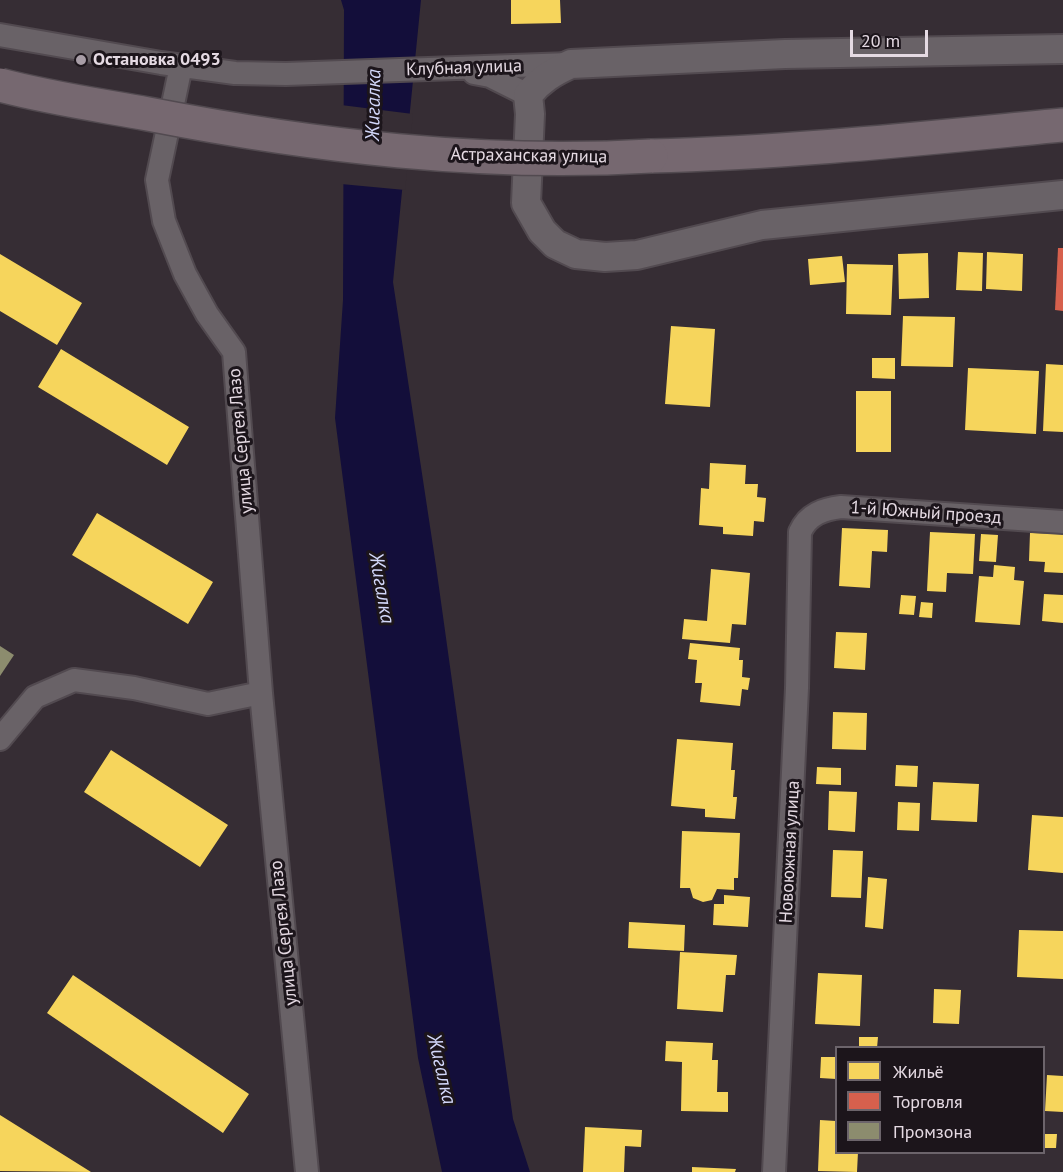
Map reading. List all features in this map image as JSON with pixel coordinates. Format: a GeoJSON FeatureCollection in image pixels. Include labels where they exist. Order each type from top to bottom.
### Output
{"type":"FeatureCollection","features":[{"type":"Feature","properties":{"kind":"main road","name":"Астраханская улица"},"geometry":{"type":"LineString","coordinates":[[0,85],[203,125],[388,149],[448,155],[538,159],[696,155],[1063,126]]}},
{"type":"Feature","properties":{"kind":"street","name":"Клубная улица"},"geometry":{"type":"LineString","coordinates":[[0,35],[235,73],[286,74],[571,64]]}},
{"type":"Feature","properties":{"kind":"street"},"geometry":{"type":"LineString","coordinates":[[1063,49],[785,54],[571,64],[538,82],[528,95],[530,114],[526,203],[542,231],[555,244],[576,254],[605,257],[637,255],[762,225],[1063,195]]}},
{"type":"Feature","properties":{"kind":"street","name":"улица Сергея Лазо"},"geometry":{"type":"LineString","coordinates":[[181,66],[158,180],[164,221],[185,274],[207,314],[234,352],[261,693],[307,1172]]}},
{"type":"Feature","properties":{"kind":"street"},"geometry":{"type":"LineString","coordinates":[[449,68],[490,76],[528,95]]}},
{"type":"Feature","properties":{"kind":"street","name":"1-й Южный проезд"},"geometry":{"type":"LineString","coordinates":[[800,532],[808,518],[827,509],[842,507],[1063,522]]}},
{"type":"Feature","properties":{"kind":"street","name":"Новоюжная улица"},"geometry":{"type":"LineString","coordinates":[[774,1172],[796,710],[800,532]]}},
{"type":"Feature","properties":{"kind":"street"},"geometry":{"type":"LineString","coordinates":[[0,739],[35,697],[74,680],[134,688],[208,704],[261,693]]}},
{"type":"Feature","properties":{"kind":"water","name":"Жигалка"},"geometry":{"type":"Polygon","coordinates":[[[341,0],[421,0],[393,282],[436,566],[513,1119],[530,1172],[442,1172],[418,1058],[335,418],[343,300],[344,10],[341,0]]]}},
{"type":"Feature","properties":{"kind":"pier"},"geometry":{"type":"Polygon","coordinates":[[[341,105],[413,114],[405,190],[341,184],[341,105]]]}},
{"type":"Feature","properties":{"kind":"building: Жильё"},"geometry":{"type":"Polygon","coordinates":[[[511,0],[560,0],[561,23],[511,24],[511,0]]]}},
{"type":"Feature","properties":{"kind":"building: Жильё"},"geometry":{"type":"Polygon","coordinates":[[[958,252],[983,253],[982,291],[956,290],[958,252]]]}},
{"type":"Feature","properties":{"kind":"building: Жильё"},"geometry":{"type":"Polygon","coordinates":[[[987,252],[1023,254],[1022,291],[986,289],[987,252]]]}},
{"type":"Feature","properties":{"kind":"building: Жильё"},"geometry":{"type":"Polygon","coordinates":[[[928,253],[929,298],[899,299],[898,254],[928,253]]]}},
{"type":"Feature","properties":{"kind":"building: Жильё"},"geometry":{"type":"Polygon","coordinates":[[[0,254],[82,303],[57,345],[0,311],[0,254]]]}},
{"type":"Feature","properties":{"kind":"building: Жильё"},"geometry":{"type":"Polygon","coordinates":[[[842,256],[845,282],[810,285],[808,259],[842,256]]]}},
{"type":"Feature","properties":{"kind":"building: Жильё"},"geometry":{"type":"Polygon","coordinates":[[[847,264],[893,265],[891,315],[846,314],[847,264]]]}},
{"type":"Feature","properties":{"kind":"building: Жильё"},"geometry":{"type":"Polygon","coordinates":[[[903,316],[955,317],[953,367],[901,366],[903,316]]]}},
{"type":"Feature","properties":{"kind":"building: Жильё"},"geometry":{"type":"Polygon","coordinates":[[[671,326],[715,329],[710,407],[665,404],[671,326]]]}},
{"type":"Feature","properties":{"kind":"building: Жильё"},"geometry":{"type":"Polygon","coordinates":[[[61,349],[189,427],[167,465],[38,387],[61,349]]]}},
{"type":"Feature","properties":{"kind":"building: Жильё"},"geometry":{"type":"Polygon","coordinates":[[[872,358],[895,358],[895,379],[872,378],[872,358]]]}},
{"type":"Feature","properties":{"kind":"building: Жильё"},"geometry":{"type":"Polygon","coordinates":[[[1046,364],[1063,365],[1063,432],[1043,431],[1046,364]]]}},
{"type":"Feature","properties":{"kind":"building: Жильё"},"geometry":{"type":"Polygon","coordinates":[[[968,368],[1039,371],[1036,434],[965,430],[968,368]]]}},
{"type":"Feature","properties":{"kind":"building: Жильё"},"geometry":{"type":"Polygon","coordinates":[[[856,391],[891,391],[891,452],[856,452],[856,391]]]}},
{"type":"Feature","properties":{"kind":"building: Жильё"},"geometry":{"type":"Polygon","coordinates":[[[710,463],[746,465],[745,484],[758,484],[757,497],[766,498],[764,522],[754,521],[753,536],[723,534],[723,527],[699,525],[701,488],[709,489],[710,463]]]}},
{"type":"Feature","properties":{"kind":"building: Жильё"},"geometry":{"type":"Polygon","coordinates":[[[97,513],[213,582],[188,624],[72,555],[97,513]]]}},
{"type":"Feature","properties":{"kind":"building: Жильё"},"geometry":{"type":"Polygon","coordinates":[[[842,528],[888,530],[887,552],[872,551],[870,588],[839,586],[842,528]]]}},
{"type":"Feature","properties":{"kind":"building: Жильё"},"geometry":{"type":"Polygon","coordinates":[[[930,532],[975,534],[973,574],[947,573],[946,592],[927,591],[930,532]]]}},
{"type":"Feature","properties":{"kind":"building: Жильё"},"geometry":{"type":"Polygon","coordinates":[[[1030,533],[1063,534],[1063,573],[1044,572],[1045,562],[1029,561],[1030,533]]]}},
{"type":"Feature","properties":{"kind":"building: Жильё"},"geometry":{"type":"Polygon","coordinates":[[[981,534],[998,535],[996,562],[979,561],[981,534]]]}},
{"type":"Feature","properties":{"kind":"building: Жильё"},"geometry":{"type":"Polygon","coordinates":[[[994,565],[1015,567],[1014,580],[1024,581],[1020,625],[975,622],[979,576],[993,577],[994,565]]]}},
{"type":"Feature","properties":{"kind":"building: Жильё"},"geometry":{"type":"Polygon","coordinates":[[[711,569],[750,573],[746,625],[732,624],[730,643],[682,639],[684,619],[707,621],[711,569]]]}},
{"type":"Feature","properties":{"kind":"building: Жильё"},"geometry":{"type":"Polygon","coordinates":[[[1044,594],[1063,595],[1063,623],[1042,621],[1044,594]]]}},
{"type":"Feature","properties":{"kind":"building: Жильё"},"geometry":{"type":"Polygon","coordinates":[[[901,595],[916,596],[914,615],[899,614],[901,595]]]}},
{"type":"Feature","properties":{"kind":"building: Жильё"},"geometry":{"type":"Polygon","coordinates":[[[921,602],[933,603],[932,618],[919,617],[921,602]]]}},
{"type":"Feature","properties":{"kind":"building: Жильё"},"geometry":{"type":"Polygon","coordinates":[[[836,632],[867,633],[865,670],[834,668],[836,632]]]}},
{"type":"Feature","properties":{"kind":"building: Жильё"},"geometry":{"type":"Polygon","coordinates":[[[690,643],[740,648],[739,660],[743,660],[742,677],[750,678],[748,690],[742,689],[740,706],[700,702],[702,683],[695,683],[697,660],[688,659],[690,643]]]}},
{"type":"Feature","properties":{"kind":"building: Жильё"},"geometry":{"type":"Polygon","coordinates":[[[833,712],[867,713],[866,750],[832,749],[833,712]]]}},
{"type":"Feature","properties":{"kind":"building: Жильё"},"geometry":{"type":"Polygon","coordinates":[[[677,739],[733,743],[731,770],[735,770],[733,797],[737,797],[735,819],[705,817],[705,809],[671,806],[677,739]]]}},
{"type":"Feature","properties":{"kind":"building: Жильё"},"geometry":{"type":"Polygon","coordinates":[[[111,750],[228,825],[200,867],[84,792],[111,750]]]}},
{"type":"Feature","properties":{"kind":"building: Жильё"},"geometry":{"type":"Polygon","coordinates":[[[896,765],[918,766],[917,787],[895,786],[896,765]]]}},
{"type":"Feature","properties":{"kind":"building: Жильё"},"geometry":{"type":"Polygon","coordinates":[[[817,767],[841,768],[841,785],[816,784],[817,767]]]}},
{"type":"Feature","properties":{"kind":"building: Жильё"},"geometry":{"type":"Polygon","coordinates":[[[933,782],[979,784],[977,822],[931,820],[933,782]]]}},
{"type":"Feature","properties":{"kind":"building: Жильё"},"geometry":{"type":"Polygon","coordinates":[[[829,791],[857,792],[855,832],[828,830],[829,791]]]}},
{"type":"Feature","properties":{"kind":"building: Жильё"},"geometry":{"type":"Polygon","coordinates":[[[898,802],[920,803],[919,831],[897,830],[898,802]]]}},
{"type":"Feature","properties":{"kind":"building: Жильё"},"geometry":{"type":"Polygon","coordinates":[[[1032,815],[1063,817],[1063,873],[1028,870],[1032,815]]]}},
{"type":"Feature","properties":{"kind":"building: Жильё"},"geometry":{"type":"Polygon","coordinates":[[[682,831],[740,833],[738,878],[734,878],[734,890],[717,889],[712,900],[703,902],[693,898],[690,888],[680,888],[682,831]]]}},
{"type":"Feature","properties":{"kind":"building: Жильё"},"geometry":{"type":"Polygon","coordinates":[[[833,850],[863,851],[861,898],[831,897],[833,850]]]}},
{"type":"Feature","properties":{"kind":"building: Жильё"},"geometry":{"type":"Polygon","coordinates":[[[868,877],[887,879],[883,929],[865,927],[868,877]]]}},
{"type":"Feature","properties":{"kind":"building: Жильё"},"geometry":{"type":"Polygon","coordinates":[[[724,895],[750,897],[748,927],[713,925],[714,904],[724,904],[724,895]]]}},
{"type":"Feature","properties":{"kind":"building: Жильё"},"geometry":{"type":"Polygon","coordinates":[[[629,922],[685,925],[684,951],[628,948],[629,922]]]}},
{"type":"Feature","properties":{"kind":"building: Жильё"},"geometry":{"type":"Polygon","coordinates":[[[1019,930],[1063,931],[1063,979],[1017,977],[1019,930]]]}},
{"type":"Feature","properties":{"kind":"building: Жильё"},"geometry":{"type":"Polygon","coordinates":[[[680,952],[737,955],[735,975],[726,975],[723,1012],[677,1009],[680,952]]]}},
{"type":"Feature","properties":{"kind":"building: Жильё"},"geometry":{"type":"Polygon","coordinates":[[[818,973],[862,975],[860,1026],[815,1024],[818,973]]]}},
{"type":"Feature","properties":{"kind":"building: Жильё"},"geometry":{"type":"Polygon","coordinates":[[[73,975],[249,1094],[223,1133],[47,1013],[73,975]]]}},
{"type":"Feature","properties":{"kind":"building: Жильё"},"geometry":{"type":"Polygon","coordinates":[[[934,989],[961,990],[959,1024],[933,1023],[934,989]]]}},
{"type":"Feature","properties":{"kind":"building: Жильё"},"geometry":{"type":"Polygon","coordinates":[[[859,1037],[878,1037],[877,1046],[859,1046],[859,1037]]]}},
{"type":"Feature","properties":{"kind":"building: Жильё"},"geometry":{"type":"Polygon","coordinates":[[[666,1041],[713,1043],[712,1060],[718,1060],[717,1092],[728,1092],[728,1112],[681,1111],[682,1062],[665,1061],[666,1041]]]}},
{"type":"Feature","properties":{"kind":"building: Жильё"},"geometry":{"type":"Polygon","coordinates":[[[821,1057],[835,1057],[835,1079],[820,1078],[821,1057]]]}},
{"type":"Feature","properties":{"kind":"building: Жильё"},"geometry":{"type":"Polygon","coordinates":[[[1047,1075],[1063,1076],[1063,1112],[1045,1111],[1047,1075]]]}},
{"type":"Feature","properties":{"kind":"building: Жильё"},"geometry":{"type":"Polygon","coordinates":[[[0,1115],[91,1172],[0,1171],[0,1115]]]}},
{"type":"Feature","properties":{"kind":"building: Жильё"},"geometry":{"type":"Polygon","coordinates":[[[820,1120],[835,1121],[835,1154],[858,1154],[857,1172],[818,1171],[820,1120]]]}},
{"type":"Feature","properties":{"kind":"building: Жильё"},"geometry":{"type":"Polygon","coordinates":[[[585,1127],[642,1130],[641,1147],[625,1146],[624,1172],[583,1172],[585,1127]]]}},
{"type":"Feature","properties":{"kind":"building: Жильё"},"geometry":{"type":"Polygon","coordinates":[[[1045,1134],[1057,1134],[1056,1148],[1045,1148],[1045,1134]]]}},
{"type":"Feature","properties":{"kind":"building: Жильё"},"geometry":{"type":"Polygon","coordinates":[[[692,1167],[736,1169],[735,1172],[692,1172],[692,1167]]]}},
{"type":"Feature","properties":{"kind":"building: Торговля"},"geometry":{"type":"Polygon","coordinates":[[[1058,248],[1063,248],[1063,311],[1055,310],[1058,248]]]}},
{"type":"Feature","properties":{"kind":"building: Промзона"},"geometry":{"type":"Polygon","coordinates":[[[0,646],[14,655],[0,676],[0,646]]]}},
{"type":"Feature","properties":{"kind":"place","name":"Остановка 0493"},"geometry":{"type":"Point","coordinates":[81,60]}}]}
